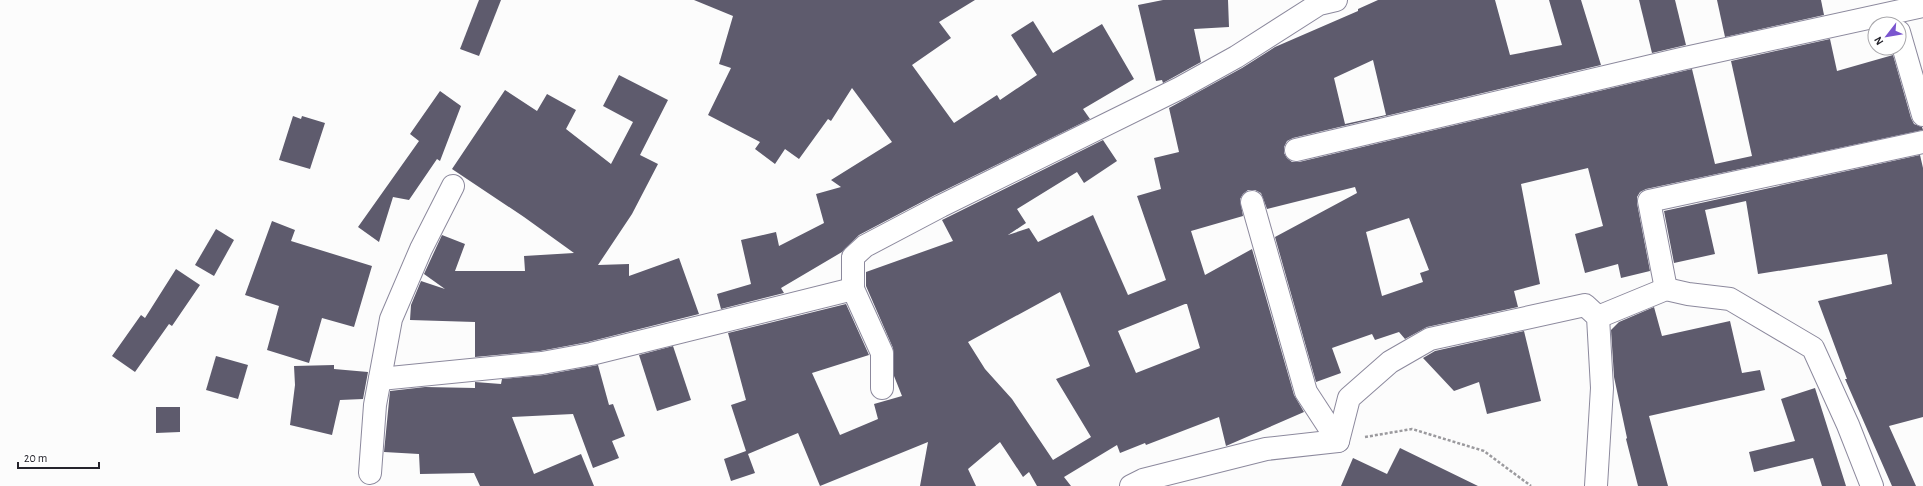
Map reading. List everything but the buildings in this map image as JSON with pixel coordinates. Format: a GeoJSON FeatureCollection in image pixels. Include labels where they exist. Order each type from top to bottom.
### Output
{"type":"FeatureCollection","features":[{"type":"Feature","properties":{"kind":"street"},"geometry":{"type":"LineString","coordinates":[[882,388],[882,353],[853,289],[853,257],[865,246],[941,206],[1180,88],[1236,57],[1319,4],[1336,0]]}},
{"type":"Feature","properties":{"kind":"street"},"geometry":{"type":"LineString","coordinates":[[1898,16],[1923,6]]}},
{"type":"Feature","properties":{"kind":"street"},"geometry":{"type":"LineString","coordinates":[[1296,150],[1681,59],[1867,22]]}},
{"type":"Feature","properties":{"kind":"street"},"geometry":{"type":"LineString","coordinates":[[1906,56],[1923,115]]}},
{"type":"Feature","properties":{"kind":"street"},"geometry":{"type":"LineString","coordinates":[[1666,289],[1648,201],[1923,142]]}},
{"type":"Feature","properties":{"kind":"street"},"geometry":{"type":"LineString","coordinates":[[370,473],[375,405],[391,319],[421,248],[453,186]]}},
{"type":"Feature","properties":{"kind":"street"},"geometry":{"type":"LineString","coordinates":[[1252,202],[1306,392],[1338,441]]}},
{"type":"Feature","properties":{"kind":"street"},"geometry":{"type":"LineString","coordinates":[[380,379],[542,363],[591,354],[853,289]]}},
{"type":"Feature","properties":{"kind":"street"},"geometry":{"type":"LineString","coordinates":[[1598,317],[1666,289],[1688,294],[1730,299],[1813,348],[1848,425],[1872,486]]}},
{"type":"Feature","properties":{"kind":"street"},"geometry":{"type":"LineString","coordinates":[[1338,441],[1349,398],[1390,362],[1430,339],[1586,305],[1598,317],[1602,388],[1596,486]]}},
{"type":"Feature","properties":{"kind":"street"},"geometry":{"type":"LineString","coordinates":[[1131,486],[1143,480],[1266,449],[1338,441]]}},
{"type":"Feature","properties":{"kind":"path"},"geometry":{"type":"LineString","coordinates":[[1338,441],[1412,429],[1484,451],[1530,486]]}}]}
